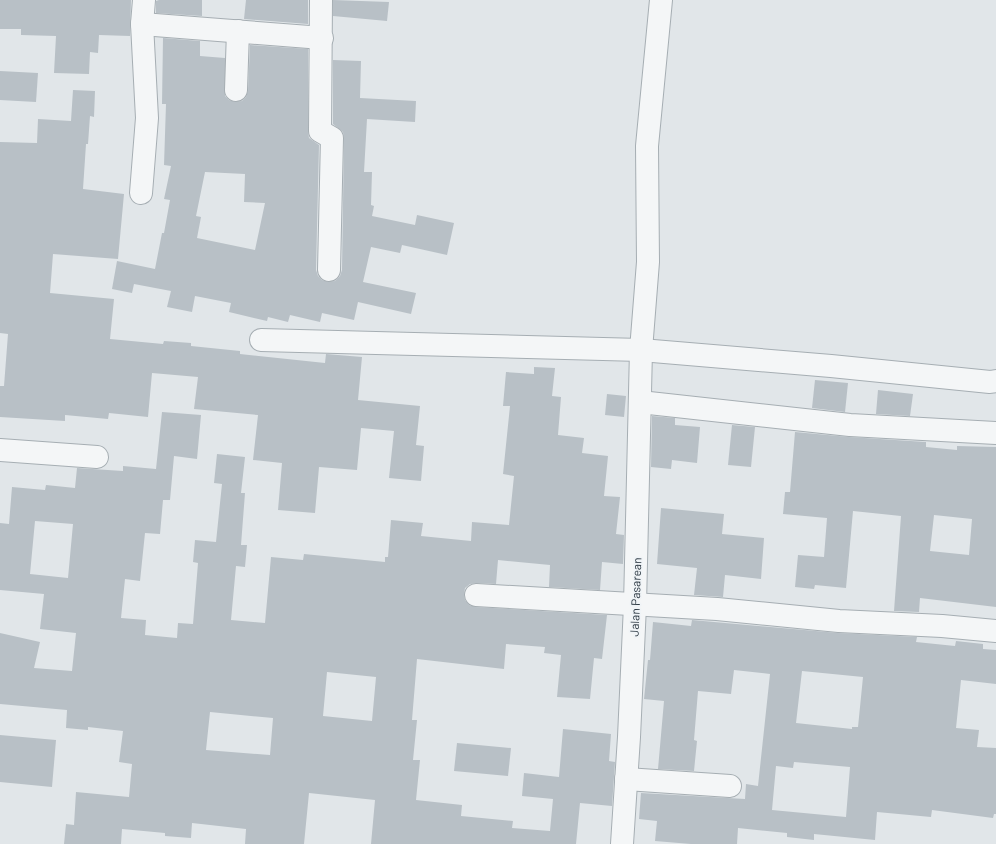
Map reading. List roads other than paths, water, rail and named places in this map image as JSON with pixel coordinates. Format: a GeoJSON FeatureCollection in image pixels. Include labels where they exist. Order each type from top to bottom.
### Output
{"type":"FeatureCollection","features":[{"type":"Feature","properties":{"kind":"street"},"geometry":{"type":"LineString","coordinates":[[141,193],[147,118],[142,24],[144,0]]}},
{"type":"Feature","properties":{"kind":"street"},"geometry":{"type":"LineString","coordinates":[[321,0],[320,12],[322,38],[320,131],[332,138],[330,270]]}},
{"type":"Feature","properties":{"kind":"street","name":"Jalan Pasarean"},"geometry":{"type":"LineString","coordinates":[[622,844],[635,605],[641,350],[648,262],[647,146],[661,0]]}},
{"type":"Feature","properties":{"kind":"street"},"geometry":{"type":"LineString","coordinates":[[142,24],[322,38]]}},
{"type":"Feature","properties":{"kind":"street"},"geometry":{"type":"LineString","coordinates":[[236,90],[238,31]]}},
{"type":"Feature","properties":{"kind":"street"},"geometry":{"type":"LineString","coordinates":[[261,340],[641,350],[831,366],[990,382],[996,381]]}},
{"type":"Feature","properties":{"kind":"street"},"geometry":{"type":"LineString","coordinates":[[640,402],[850,425],[996,434]]}},
{"type":"Feature","properties":{"kind":"street"},"geometry":{"type":"LineString","coordinates":[[0,450],[97,457]]}},
{"type":"Feature","properties":{"kind":"street"},"geometry":{"type":"LineString","coordinates":[[476,595],[717,609],[840,621],[942,626],[996,632]]}},
{"type":"Feature","properties":{"kind":"street"},"geometry":{"type":"LineString","coordinates":[[626,779],[730,786]]}}]}
